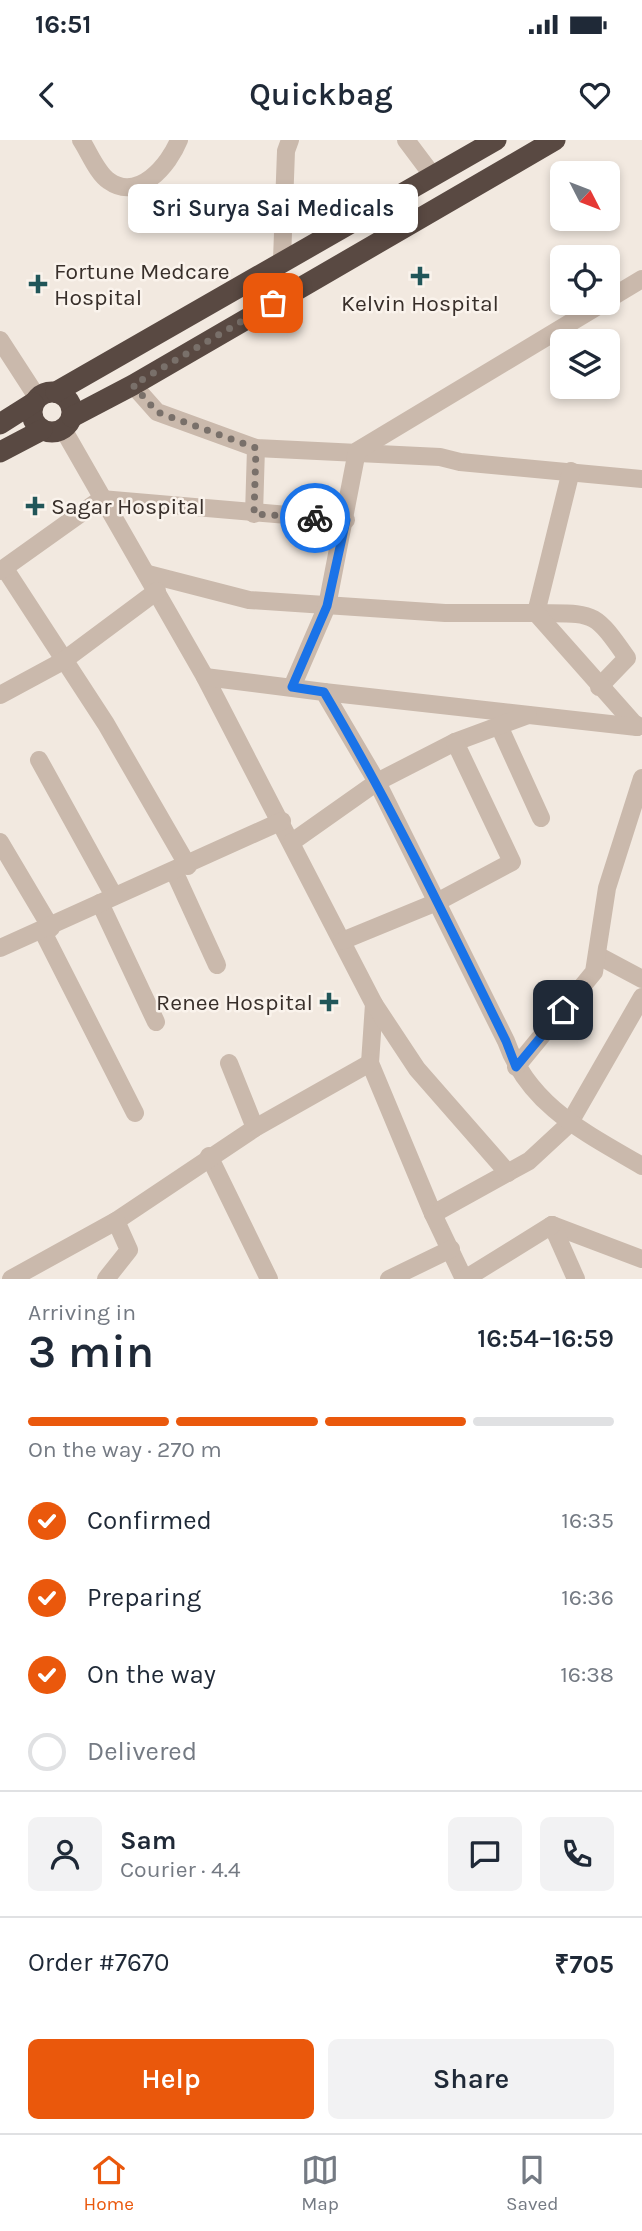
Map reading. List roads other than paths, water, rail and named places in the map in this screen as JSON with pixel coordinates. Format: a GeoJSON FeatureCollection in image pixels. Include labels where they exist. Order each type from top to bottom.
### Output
{"type":"FeatureCollection","features":[{"type":"Feature","properties":{"kind":"highway"},"geometry":{"type":"LineString","coordinates":[[0,424],[282,260],[496,140]]}},
{"type":"Feature","properties":{"kind":"highway"},"geometry":{"type":"LineString","coordinates":[[42,398],[32,418],[42,430],[49,432],[555,140]]}},
{"type":"Feature","properties":{"kind":"highway"},"geometry":{"type":"LineString","coordinates":[[42,398],[67,398],[68,423]]}},
{"type":"Feature","properties":{"kind":"highway"},"geometry":{"type":"LineString","coordinates":[[0,452],[42,430]]}},
{"type":"Feature","properties":{"kind":"street"},"geometry":{"type":"LineString","coordinates":[[81,140],[106,180],[130,188],[156,175],[174,153],[179,140]]}},
{"type":"Feature","properties":{"kind":"street"},"geometry":{"type":"LineString","coordinates":[[282,260],[286,151],[290,140]]}},
{"type":"Feature","properties":{"kind":"street"},"geometry":{"type":"LineString","coordinates":[[406,140],[433,176]]}},
{"type":"Feature","properties":{"kind":"street"},"geometry":{"type":"LineString","coordinates":[[620,292],[642,279]]}},
{"type":"Feature","properties":{"kind":"street"},"geometry":{"type":"LineString","coordinates":[[292,687],[327,606],[346,520],[357,451],[583,315]]}},
{"type":"Feature","properties":{"kind":"street"},"geometry":{"type":"LineString","coordinates":[[0,340],[42,398]]}},
{"type":"Feature","properties":{"kind":"street"},"geometry":{"type":"LineString","coordinates":[[133,385],[157,412],[256,448],[357,451],[642,479]]}},
{"type":"Feature","properties":{"kind":"street"},"geometry":{"type":"LineString","coordinates":[[68,423],[101,499],[148,573],[205,677],[282,821],[374,1004],[417,1069],[508,1173]]}},
{"type":"Feature","properties":{"kind":"street"},"geometry":{"type":"LineString","coordinates":[[254,514],[256,448]]}},
{"type":"Feature","properties":{"kind":"street"},"geometry":{"type":"LineString","coordinates":[[536,613],[571,471]]}},
{"type":"Feature","properties":{"kind":"street"},"geometry":{"type":"LineString","coordinates":[[217,965],[181,869],[106,724],[2,570],[101,499],[346,520]]}},
{"type":"Feature","properties":{"kind":"street"},"geometry":{"type":"LineString","coordinates":[[148,573],[249,600],[445,613],[581,614],[602,622],[627,658],[599,687]]}},
{"type":"Feature","properties":{"kind":"street"},"geometry":{"type":"LineString","coordinates":[[0,695],[63,662],[156,591]]}},
{"type":"Feature","properties":{"kind":"street"},"geometry":{"type":"LineString","coordinates":[[536,613],[599,687],[639,724]]}},
{"type":"Feature","properties":{"kind":"street"},"geometry":{"type":"LineString","coordinates":[[205,677],[528,715],[639,724]]}},
{"type":"Feature","properties":{"kind":"street"},"geometry":{"type":"LineString","coordinates":[[324,692],[377,782],[506,1041],[516,1067],[545,1102],[569,1124],[642,1166]]}},
{"type":"Feature","properties":{"kind":"street"},"geometry":{"type":"LineString","coordinates":[[292,842],[377,782],[455,742],[500,728],[528,715]]}},
{"type":"Feature","properties":{"kind":"street"},"geometry":{"type":"LineString","coordinates":[[500,728],[541,818]]}},
{"type":"Feature","properties":{"kind":"street"},"geometry":{"type":"LineString","coordinates":[[342,942],[437,902],[512,862],[455,742]]}},
{"type":"Feature","properties":{"kind":"street"},"geometry":{"type":"LineString","coordinates":[[39,760],[107,899],[156,1022]]}},
{"type":"Feature","properties":{"kind":"street"},"geometry":{"type":"LineString","coordinates":[[516,1067],[594,972],[607,888],[642,778]]}},
{"type":"Feature","properties":{"kind":"street"},"geometry":{"type":"LineString","coordinates":[[0,948],[107,899],[181,869],[217,849],[282,821]]}},
{"type":"Feature","properties":{"kind":"street"},"geometry":{"type":"LineString","coordinates":[[0,842],[5,862],[46,929],[135,1113]]}},
{"type":"Feature","properties":{"kind":"street"},"geometry":{"type":"LineString","coordinates":[[597,955],[642,979]]}},
{"type":"Feature","properties":{"kind":"street"},"geometry":{"type":"LineString","coordinates":[[433,1214],[529,1161],[569,1124],[635,1021],[642,997]]}},
{"type":"Feature","properties":{"kind":"street"},"geometry":{"type":"LineString","coordinates":[[374,1004],[370,1063],[433,1214],[465,1279],[552,1225]]}},
{"type":"Feature","properties":{"kind":"street"},"geometry":{"type":"LineString","coordinates":[[229,1063],[254,1128]]}},
{"type":"Feature","properties":{"kind":"street"},"geometry":{"type":"LineString","coordinates":[[12,1279],[116,1221],[254,1128],[370,1063]]}},
{"type":"Feature","properties":{"kind":"street"},"geometry":{"type":"LineString","coordinates":[[209,1156],[269,1279]]}},
{"type":"Feature","properties":{"kind":"street"},"geometry":{"type":"LineString","coordinates":[[106,1279],[129,1250],[116,1221]]}},
{"type":"Feature","properties":{"kind":"street"},"geometry":{"type":"LineString","coordinates":[[552,1225],[642,1259]]}},
{"type":"Feature","properties":{"kind":"street"},"geometry":{"type":"LineString","coordinates":[[552,1225],[576,1279]]}},
{"type":"Feature","properties":{"kind":"street"},"geometry":{"type":"LineString","coordinates":[[389,1279],[451,1249]]}},
{"type":"Feature","properties":{"kind":"place","name":"Kelvin Hospital"},"geometry":{"type":"Point","coordinates":[420,276]}},
{"type":"Feature","properties":{"kind":"place","name":"Fortune Medcare Hospital"},"geometry":{"type":"Point","coordinates":[38,284]}},
{"type":"Feature","properties":{"kind":"place","name":"Sri Surya Sai Medicals"},"geometry":{"type":"Point","coordinates":[273,303]}},
{"type":"Feature","properties":{"kind":"place","name":"Sagar Hospital"},"geometry":{"type":"Point","coordinates":[35,506]}},
{"type":"Feature","properties":{"kind":"place","name":"Renee Hospital"},"geometry":{"type":"Point","coordinates":[329,1002]}}]}
